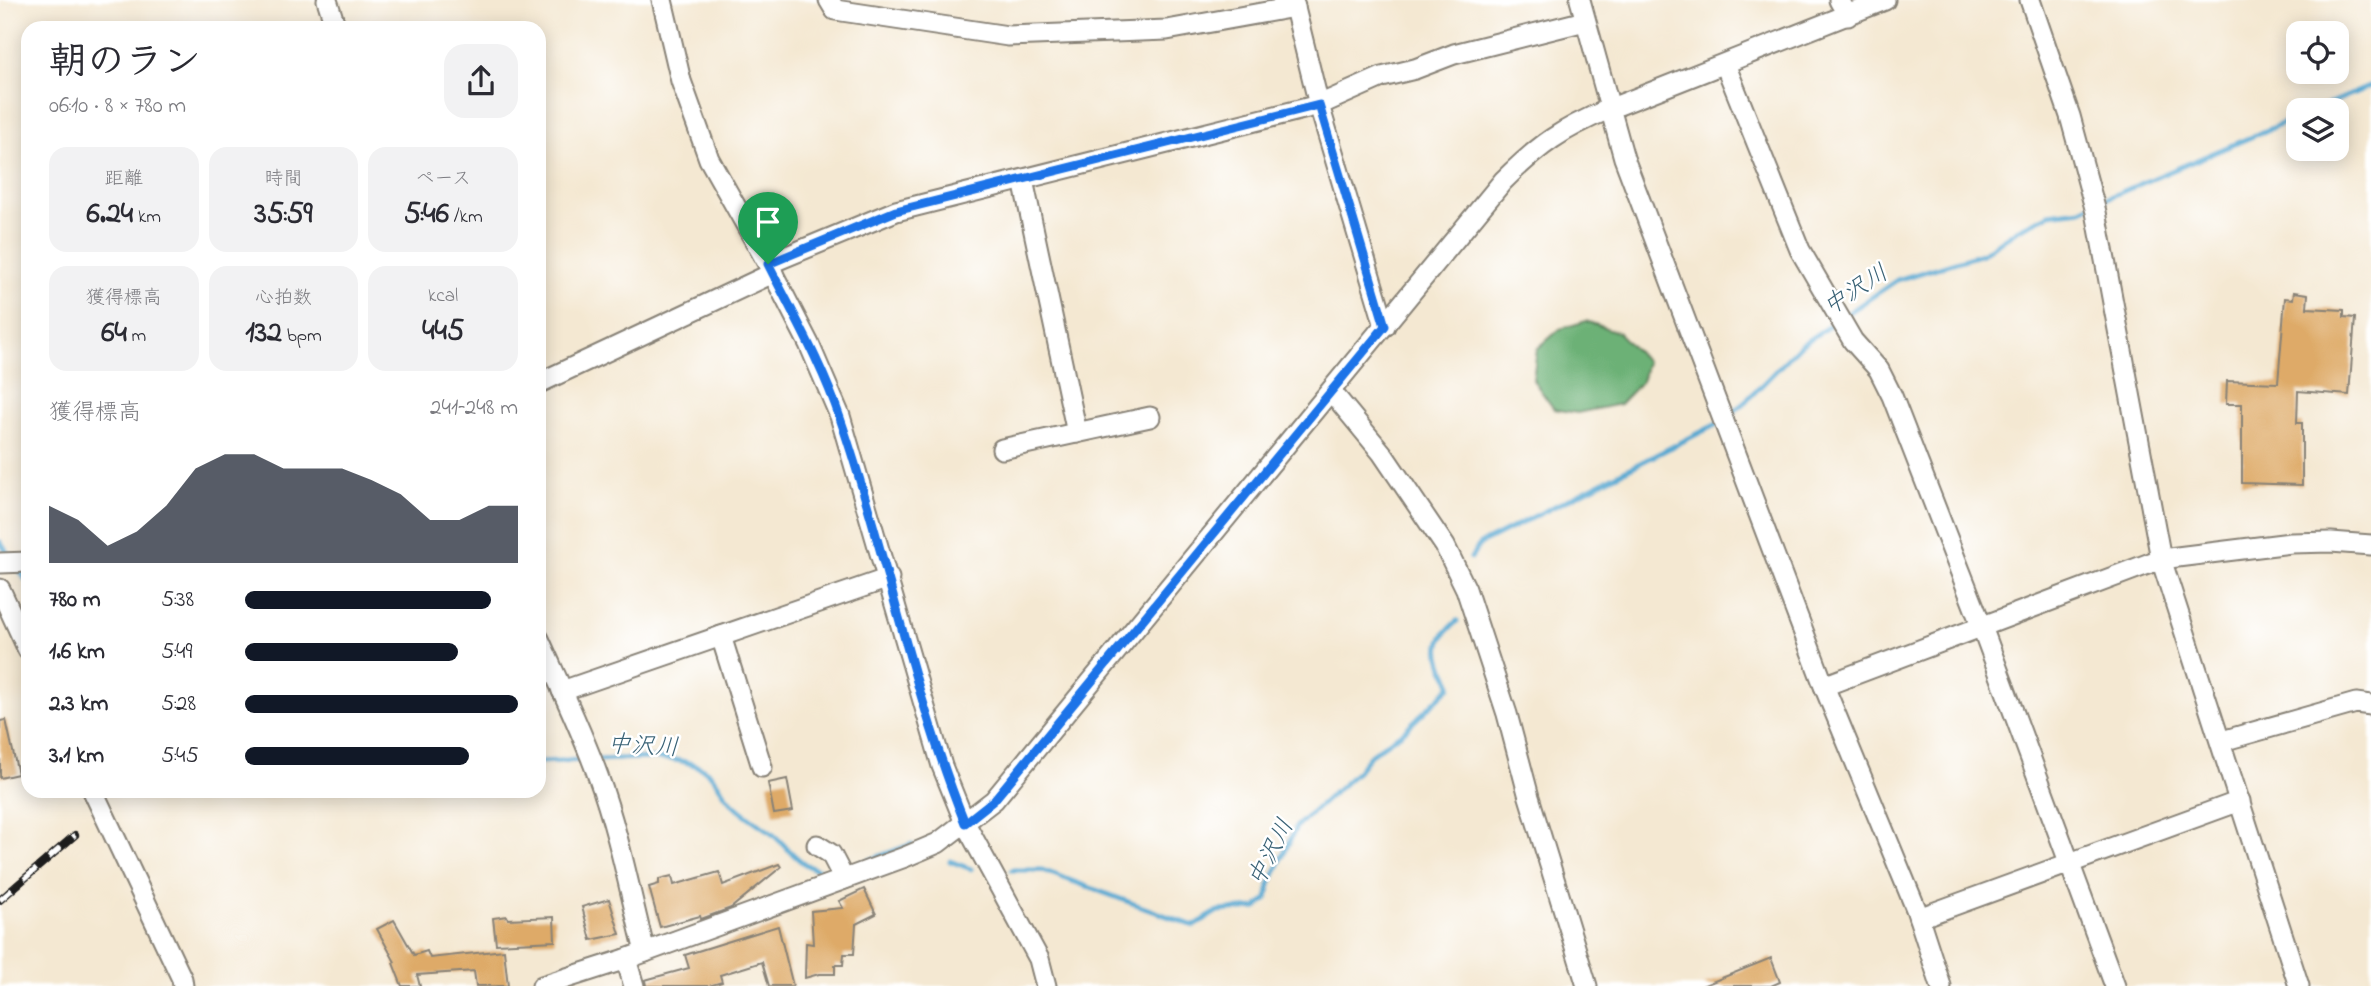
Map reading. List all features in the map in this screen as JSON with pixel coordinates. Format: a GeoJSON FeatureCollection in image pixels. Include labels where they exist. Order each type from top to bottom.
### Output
{"type":"FeatureCollection","features":[{"type":"Feature","properties":{"kind":"street"},"geometry":{"type":"LineString","coordinates":[[327,0],[334,21]]}},
{"type":"Feature","properties":{"kind":"street"},"geometry":{"type":"LineString","coordinates":[[662,0],[681,81],[709,159],[771,269],[809,344],[840,416],[942,766],[965,823],[1039,959],[1046,986]]}},
{"type":"Feature","properties":{"kind":"street"},"geometry":{"type":"LineString","coordinates":[[829,0],[835,9],[852,13],[1007,36],[1167,30],[1294,4],[1319,105],[1385,326]]}},
{"type":"Feature","properties":{"kind":"street"},"geometry":{"type":"LineString","coordinates":[[1580,0],[1624,158],[1825,686],[1919,918],[1941,986]]}},
{"type":"Feature","properties":{"kind":"street"},"geometry":{"type":"LineString","coordinates":[[542,986],[626,960],[938,843],[994,800],[1503,181],[1533,151],[1570,126],[1725,64],[1843,8],[1885,0]]}},
{"type":"Feature","properties":{"kind":"street"},"geometry":{"type":"LineString","coordinates":[[2030,0],[2070,116],[2096,212],[2161,559],[2299,986]]}},
{"type":"Feature","properties":{"kind":"street"},"geometry":{"type":"LineString","coordinates":[[546,380],[896,211],[1319,105],[1382,76],[1415,69],[1454,54],[1586,21]]}},
{"type":"Feature","properties":{"kind":"street"},"geometry":{"type":"LineString","coordinates":[[1725,64],[1800,250],[1853,341],[1878,370],[1892,397],[1982,627],[2115,986]]}},
{"type":"Feature","properties":{"kind":"street"},"geometry":{"type":"LineString","coordinates":[[1023,180],[1077,433]]}},
{"type":"Feature","properties":{"kind":"street"},"geometry":{"type":"LineString","coordinates":[[1331,391],[1382,453],[1445,545],[1466,589],[1509,721],[1529,797],[1587,986]]}},
{"type":"Feature","properties":{"kind":"street"},"geometry":{"type":"LineString","coordinates":[[1002,449],[1150,417]]}},
{"type":"Feature","properties":{"kind":"street"},"geometry":{"type":"LineString","coordinates":[[1825,686],[2161,559],[2291,543],[2371,545]]}},
{"type":"Feature","properties":{"kind":"street"},"geometry":{"type":"LineString","coordinates":[[0,563],[21,562]]}},
{"type":"Feature","properties":{"kind":"street"},"geometry":{"type":"LineString","coordinates":[[562,691],[888,578]]}},
{"type":"Feature","properties":{"kind":"street"},"geometry":{"type":"LineString","coordinates":[[0,589],[21,635]]}},
{"type":"Feature","properties":{"kind":"street"},"geometry":{"type":"LineString","coordinates":[[721,636],[762,767]]}},
{"type":"Feature","properties":{"kind":"street"},"geometry":{"type":"LineString","coordinates":[[546,655],[599,777],[612,817],[645,952]]}},
{"type":"Feature","properties":{"kind":"street"},"geometry":{"type":"LineString","coordinates":[[2222,741],[2356,703],[2371,705]]}},
{"type":"Feature","properties":{"kind":"street"},"geometry":{"type":"LineString","coordinates":[[96,798],[183,986]]}},
{"type":"Feature","properties":{"kind":"street"},"geometry":{"type":"LineString","coordinates":[[1919,918],[2240,802]]}},
{"type":"Feature","properties":{"kind":"street"},"geometry":{"type":"LineString","coordinates":[[817,845],[831,854],[844,879]]}},
{"type":"Feature","properties":{"kind":"street"},"geometry":{"type":"LineString","coordinates":[[626,960],[634,986]]}},
{"type":"Feature","properties":{"kind":"green space"},"geometry":{"type":"Polygon","coordinates":[[[1586,321],[1618,332],[1647,362],[1642,381],[1620,404],[1577,413],[1554,409],[1533,380],[1537,349],[1560,329],[1586,321]]]}},
{"type":"Feature","properties":{"kind":"building"},"geometry":{"type":"Polygon","coordinates":[[[2294,292],[2308,294],[2307,308],[2344,310],[2344,317],[2355,318],[2349,395],[2298,391],[2297,423],[2302,423],[2302,485],[2242,483],[2242,404],[2226,404],[2227,381],[2278,383],[2285,298],[2293,299],[2294,292]]]}},
{"type":"Feature","properties":{"kind":"building"},"geometry":{"type":"Polygon","coordinates":[[[6,720],[18,774],[0,778],[0,721],[6,720]]]}},
{"type":"Feature","properties":{"kind":"building"},"geometry":{"type":"Polygon","coordinates":[[[787,779],[793,811],[774,814],[768,783],[787,779]]]}},
{"type":"Feature","properties":{"kind":"building"},"geometry":{"type":"Polygon","coordinates":[[[779,864],[781,867],[731,908],[701,919],[700,916],[660,927],[649,887],[659,884],[659,879],[672,876],[674,885],[719,872],[723,885],[779,864]]]}},
{"type":"Feature","properties":{"kind":"building"},"geometry":{"type":"Polygon","coordinates":[[[864,889],[876,914],[856,924],[854,954],[844,954],[843,965],[835,965],[835,974],[819,974],[805,978],[806,943],[813,944],[811,911],[843,908],[839,901],[864,889]]]}},
{"type":"Feature","properties":{"kind":"building"},"geometry":{"type":"Polygon","coordinates":[[[609,899],[620,934],[591,940],[582,907],[609,899]]]}},
{"type":"Feature","properties":{"kind":"building"},"geometry":{"type":"Polygon","coordinates":[[[507,916],[508,919],[554,917],[555,941],[496,944],[493,918],[507,916]]]}},
{"type":"Feature","properties":{"kind":"building"},"geometry":{"type":"Polygon","coordinates":[[[394,920],[414,955],[427,951],[430,958],[504,950],[508,986],[476,986],[474,971],[417,975],[420,986],[402,986],[393,963],[395,962],[377,929],[394,920]]]}},
{"type":"Feature","properties":{"kind":"building"},"geometry":{"type":"Polygon","coordinates":[[[778,926],[793,986],[769,986],[762,962],[720,975],[722,982],[709,986],[646,986],[645,980],[689,968],[685,955],[778,926]]]}},
{"type":"Feature","properties":{"kind":"building"},"geometry":{"type":"Polygon","coordinates":[[[1771,958],[1780,982],[1771,986],[1702,986],[1771,958]]]}},
{"type":"Feature","properties":{"kind":"waterway","name":"中沢川"},"geometry":{"type":"LineString","coordinates":[[2342,98],[2371,86]]}},
{"type":"Feature","properties":{"kind":"waterway","name":"中沢川"},"geometry":{"type":"LineString","coordinates":[[2098,202],[2286,122]]}},
{"type":"Feature","properties":{"kind":"waterway","name":"中沢川"},"geometry":{"type":"LineString","coordinates":[[1726,417],[1743,404],[1801,345],[1897,280],[1982,254],[2017,230],[2049,214],[2081,210],[2089,206]]}},
{"type":"Feature","properties":{"kind":"waterway","name":"中沢川"},"geometry":{"type":"LineString","coordinates":[[1471,558],[1480,544],[1719,423]]}},
{"type":"Feature","properties":{"kind":"waterway","name":"中沢川"},"geometry":{"type":"LineString","coordinates":[[0,542],[10,557]]}},
{"type":"Feature","properties":{"kind":"waterway","name":"中沢川"},"geometry":{"type":"LineString","coordinates":[[18,568],[21,572]]}},
{"type":"Feature","properties":{"kind":"waterway","name":"中沢川"},"geometry":{"type":"LineString","coordinates":[[1012,870],[1042,870],[1194,926],[1218,911],[1256,908],[1267,899],[1270,884],[1296,827],[1357,772],[1371,754],[1403,732],[1450,687],[1440,646],[1443,636],[1457,621]]}},
{"type":"Feature","properties":{"kind":"waterway","name":"中沢川"},"geometry":{"type":"LineString","coordinates":[[596,760],[665,759],[703,769],[735,806],[770,832],[797,858],[812,868],[831,872]]}},
{"type":"Feature","properties":{"kind":"waterway","name":"中沢川"},"geometry":{"type":"LineString","coordinates":[[546,762],[587,760]]}},
{"type":"Feature","properties":{"kind":"waterway","name":"中沢川"},"geometry":{"type":"LineString","coordinates":[[859,864],[912,844]]}},
{"type":"Feature","properties":{"kind":"waterway","name":"中沢川"},"geometry":{"type":"LineString","coordinates":[[950,861],[971,869]]}},
{"type":"Feature","properties":{"kind":"railway"},"geometry":{"type":"LineString","coordinates":[[0,900],[75,835]]}},
{"type":"Feature","properties":{"kind":"route"},"geometry":{"type":"LineString","coordinates":[[1319,105],[1385,326],[1028,760],[994,800],[965,823],[942,766],[840,416],[809,344],[768,264],[896,211],[1319,105]]}}]}
